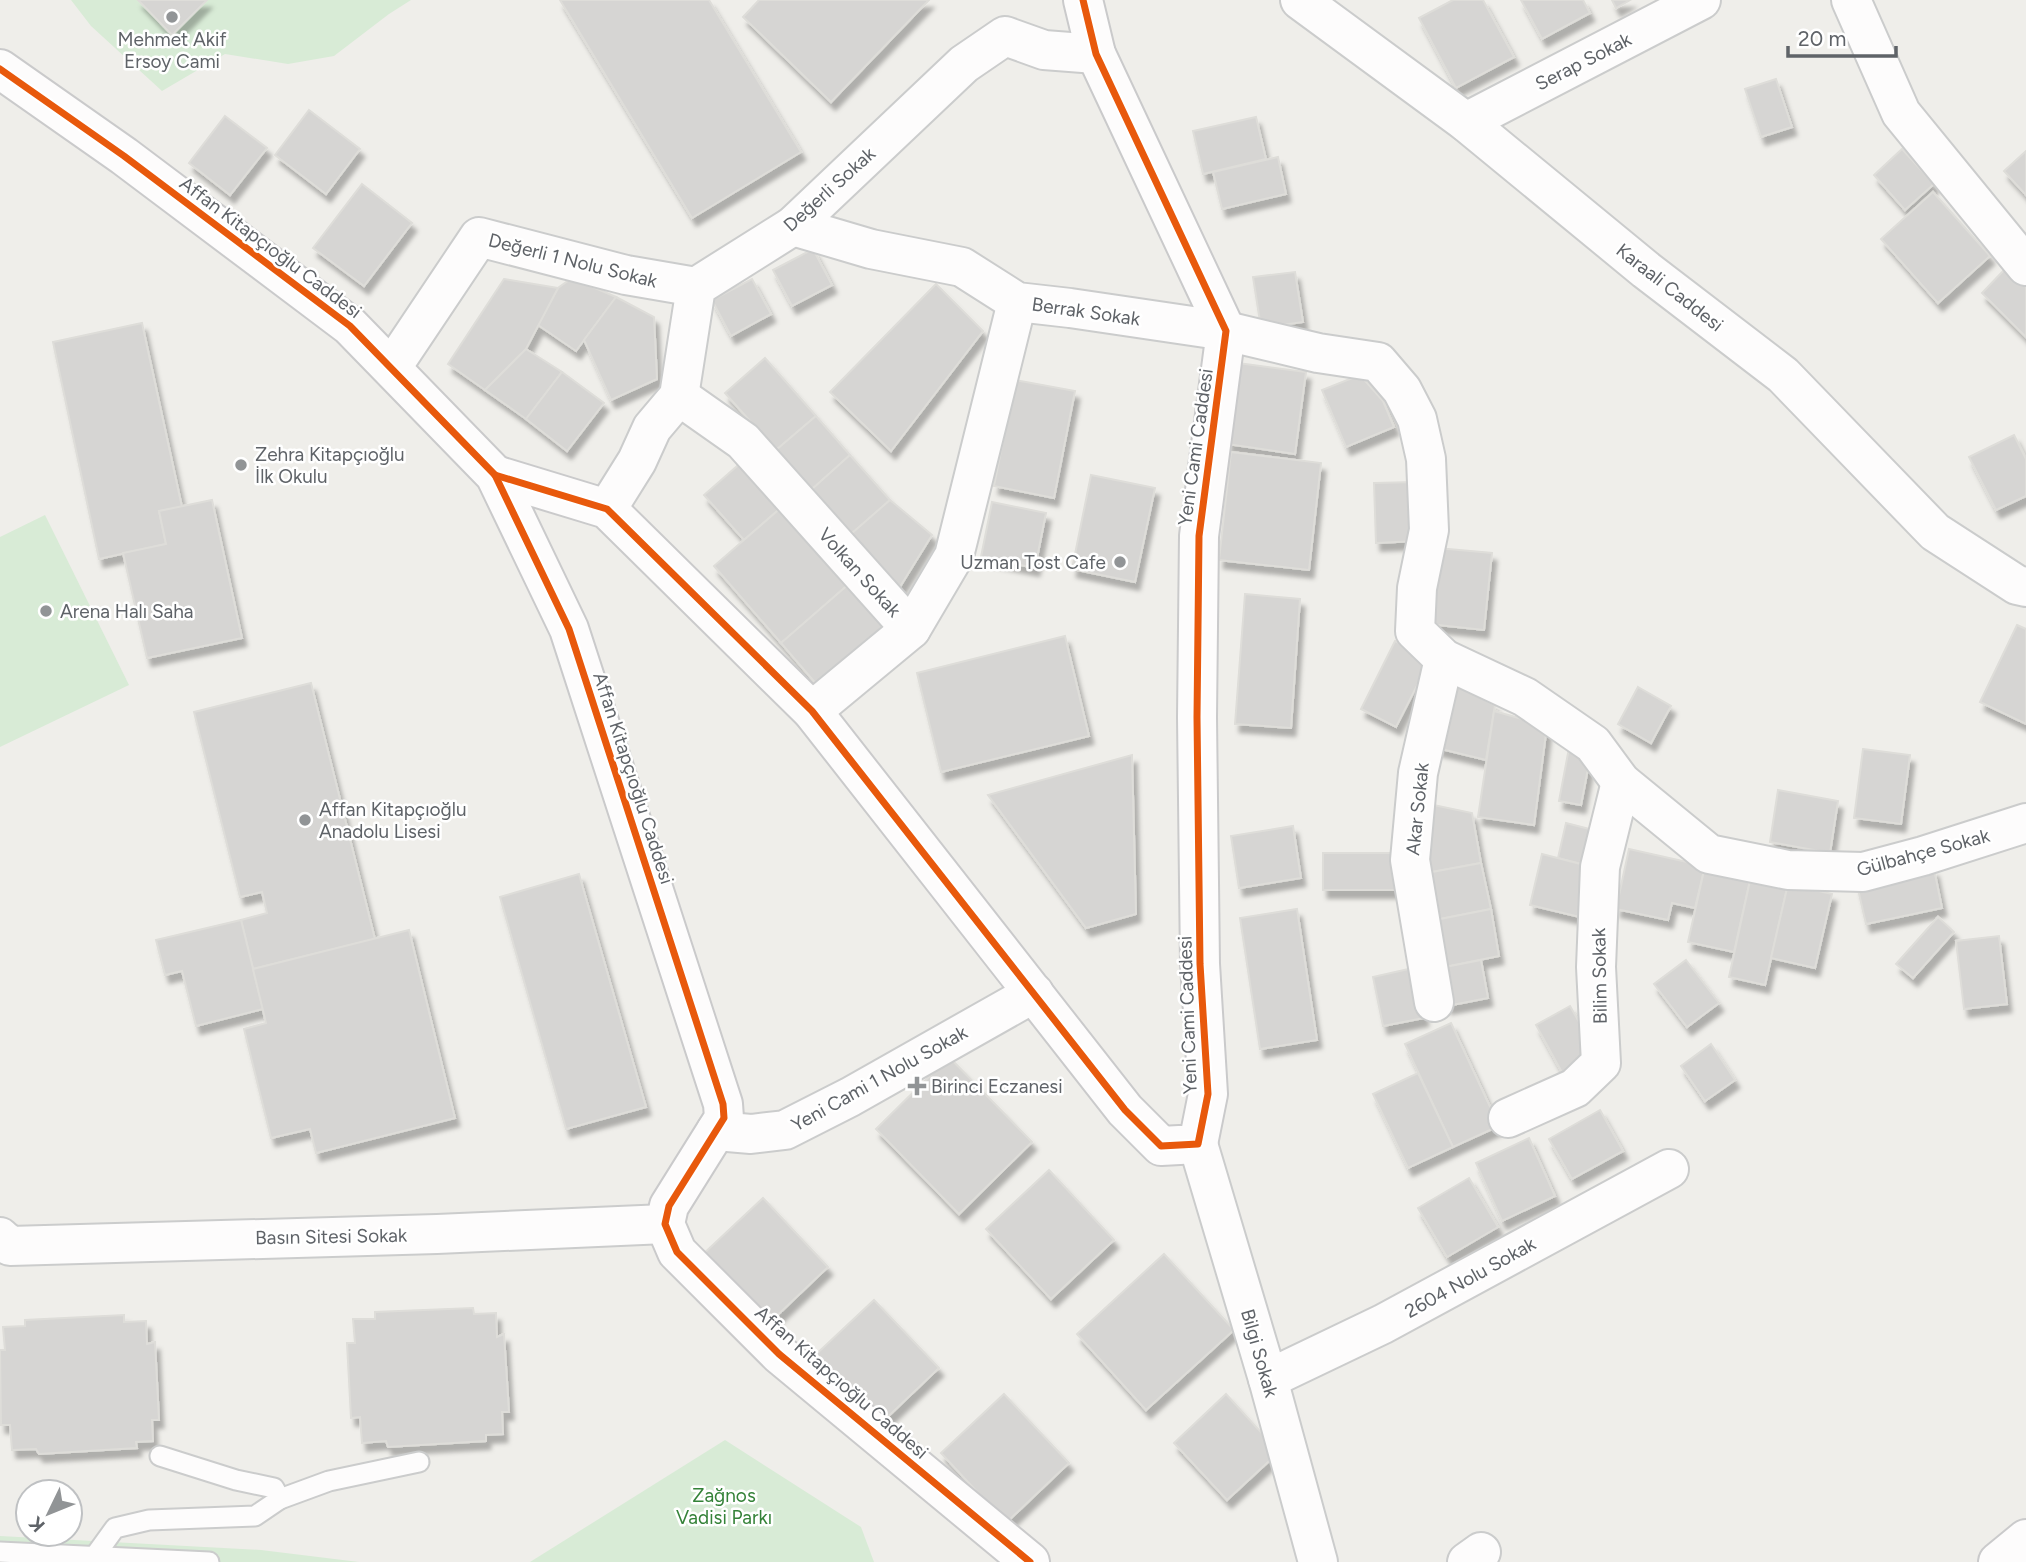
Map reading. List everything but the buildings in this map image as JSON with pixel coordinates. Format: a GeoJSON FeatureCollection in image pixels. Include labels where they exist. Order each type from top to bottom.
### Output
{"type":"FeatureCollection","features":[{"type":"Feature","properties":{"kind":"street"},"geometry":{"type":"LineString","coordinates":[[1083,0],[1096,54],[1226,331]]}},
{"type":"Feature","properties":{"kind":"street","name":"Karaali Caddesi"},"geometry":{"type":"LineString","coordinates":[[1300,0],[1466,122],[1646,270],[1783,375],[1935,532],[2026,587]]}},
{"type":"Feature","properties":{"kind":"street","name":"Serap Sokak"},"geometry":{"type":"LineString","coordinates":[[1466,122],[1701,0]]}},
{"type":"Feature","properties":{"kind":"street"},"geometry":{"type":"LineString","coordinates":[[1851,0],[1901,113],[2026,266]]}},
{"type":"Feature","properties":{"kind":"street","name":"Değerli Sokak"},"geometry":{"type":"LineString","coordinates":[[696,287],[793,226],[964,64],[1005,36],[1044,50],[1096,54]]}},
{"type":"Feature","properties":{"kind":"street","name":"Affan Kitapçıoğlu Caddesi"},"geometry":{"type":"LineString","coordinates":[[6,77],[340,318],[392,367],[495,475],[569,629],[719,1089],[724,1118],[669,1206],[665,1224],[677,1252],[779,1353],[1030,1562]]}},
{"type":"Feature","properties":{"kind":"street","name":"Berrak Sokak"},"geometry":{"type":"LineString","coordinates":[[793,226],[871,249],[962,267],[1017,302],[1070,307],[1226,331]]}},
{"type":"Feature","properties":{"kind":"street","name":"Değerli 1 Nolu Sokak"},"geometry":{"type":"LineString","coordinates":[[392,367],[479,237],[626,275],[696,287]]}},
{"type":"Feature","properties":{"kind":"street"},"geometry":{"type":"LineString","coordinates":[[607,509],[637,461],[652,428],[679,396],[696,287]]}},
{"type":"Feature","properties":{"kind":"street","name":"Volkan Sokak"},"geometry":{"type":"LineString","coordinates":[[679,396],[743,441],[911,629],[954,556],[1017,302]]}},
{"type":"Feature","properties":{"kind":"street","name":"Gülbahçe Sokak"},"geometry":{"type":"LineString","coordinates":[[1226,331],[1318,353],[1378,362],[1402,390],[1417,419],[1426,459],[1429,530],[1417,588],[1415,631],[1444,659],[1525,697],[1593,744],[1621,782],[1710,854],[1788,870],[1863,872],[2026,823]]}},
{"type":"Feature","properties":{"kind":"street","name":"Yeni Cami Caddesi"},"geometry":{"type":"LineString","coordinates":[[1198,1144],[1208,1094],[1200,964],[1197,717],[1199,536],[1226,331]]}},
{"type":"Feature","properties":{"kind":"street"},"geometry":{"type":"LineString","coordinates":[[495,475],[607,509],[812,711],[1125,1110],[1161,1146],[1198,1144]]}},
{"type":"Feature","properties":{"kind":"street"},"geometry":{"type":"LineString","coordinates":[[812,711],[911,629]]}},
{"type":"Feature","properties":{"kind":"street","name":"Akar Sokak"},"geometry":{"type":"LineString","coordinates":[[1434,1002],[1410,860],[1418,773],[1444,659]]}},
{"type":"Feature","properties":{"kind":"street","name":"Bilim Sokak"},"geometry":{"type":"LineString","coordinates":[[1508,1118],[1575,1088],[1601,1063],[1596,967],[1600,867],[1621,782]]}},
{"type":"Feature","properties":{"kind":"street","name":"Yeni Cami 1 Nolu Sokak"},"geometry":{"type":"LineString","coordinates":[[716,1132],[751,1134],[785,1130],[850,1097],[1034,993]]}},
{"type":"Feature","properties":{"kind":"street","name":"Bilgi Sokak"},"geometry":{"type":"LineString","coordinates":[[1198,1144],[1268,1379],[1318,1562]]}},
{"type":"Feature","properties":{"kind":"street","name":"2604 Nolu Sokak"},"geometry":{"type":"LineString","coordinates":[[1268,1379],[1383,1324],[1669,1168]]}},
{"type":"Feature","properties":{"kind":"street","name":"Basın Sitesi Sokak"},"geometry":{"type":"LineString","coordinates":[[0,1237],[10,1246],[437,1234],[665,1224]]}},
{"type":"Feature","properties":{"kind":"street"},"geometry":{"type":"LineString","coordinates":[[1998,1562],[2026,1539]]}},
{"type":"Feature","properties":{"kind":"lane"},"geometry":{"type":"LineString","coordinates":[[160,1456],[236,1480],[274,1488],[280,1499]]}},
{"type":"Feature","properties":{"kind":"lane"},"geometry":{"type":"LineString","coordinates":[[94,1557],[115,1528],[149,1520],[255,1516],[280,1499],[329,1481],[419,1462]]}},
{"type":"Feature","properties":{"kind":"lane"},"geometry":{"type":"LineString","coordinates":[[0,1552],[209,1562]]}},
{"type":"Feature","properties":{"kind":"green space"},"geometry":{"type":"Polygon","coordinates":[[[71,0],[411,0],[334,56],[288,64],[225,54],[162,91],[91,26],[71,0]]]}},
{"type":"Feature","properties":{"kind":"green space","name":"Arena Halı Saha"},"geometry":{"type":"Polygon","coordinates":[[[45,515],[129,685],[0,747],[0,537],[45,515]]]}},
{"type":"Feature","properties":{"kind":"green space","name":"Zağnos Vadisi Parkı"},"geometry":{"type":"Polygon","coordinates":[[[725,1440],[861,1527],[874,1562],[530,1562],[725,1440]]]}},
{"type":"Feature","properties":{"kind":"green space"},"geometry":{"type":"Polygon","coordinates":[[[0,1536],[14,1537],[14,1548],[84,1548],[84,1541],[261,1550],[359,1562],[0,1562],[0,1536]]]}},
{"type":"Feature","properties":{"kind":"cycle path"},"geometry":{"type":"LineString","coordinates":[[495,475],[607,509],[812,711],[1125,1110],[1161,1146],[1198,1144],[1208,1094],[1200,964],[1197,717],[1199,536],[1226,331],[1096,54],[1083,0]]}},
{"type":"Feature","properties":{"kind":"cycle path"},"geometry":{"type":"LineString","coordinates":[[0,69],[124,156],[350,326],[495,475],[569,629],[723,1104],[724,1118],[669,1206],[665,1224],[677,1252],[779,1354],[1030,1562]]}},
{"type":"Feature","properties":{"kind":"place","name":"Mehmet Akif Ersoy Cami"},"geometry":{"type":"Point","coordinates":[172,17]}},
{"type":"Feature","properties":{"kind":"place","name":"Zehra Kitapçıoğlu İlk Okulu"},"geometry":{"type":"Point","coordinates":[241,465]}},
{"type":"Feature","properties":{"kind":"place","name":"Uzman Tost Cafe"},"geometry":{"type":"Point","coordinates":[1120,562]}},
{"type":"Feature","properties":{"kind":"place","name":"Arena Halı Saha"},"geometry":{"type":"Point","coordinates":[46,611]}},
{"type":"Feature","properties":{"kind":"place","name":"Affan Kitapçıoğlu Anadolu Lisesi"},"geometry":{"type":"Point","coordinates":[305,820]}},
{"type":"Feature","properties":{"kind":"place","name":"Birinci Eczanesi"},"geometry":{"type":"Point","coordinates":[917,1086]}}]}
